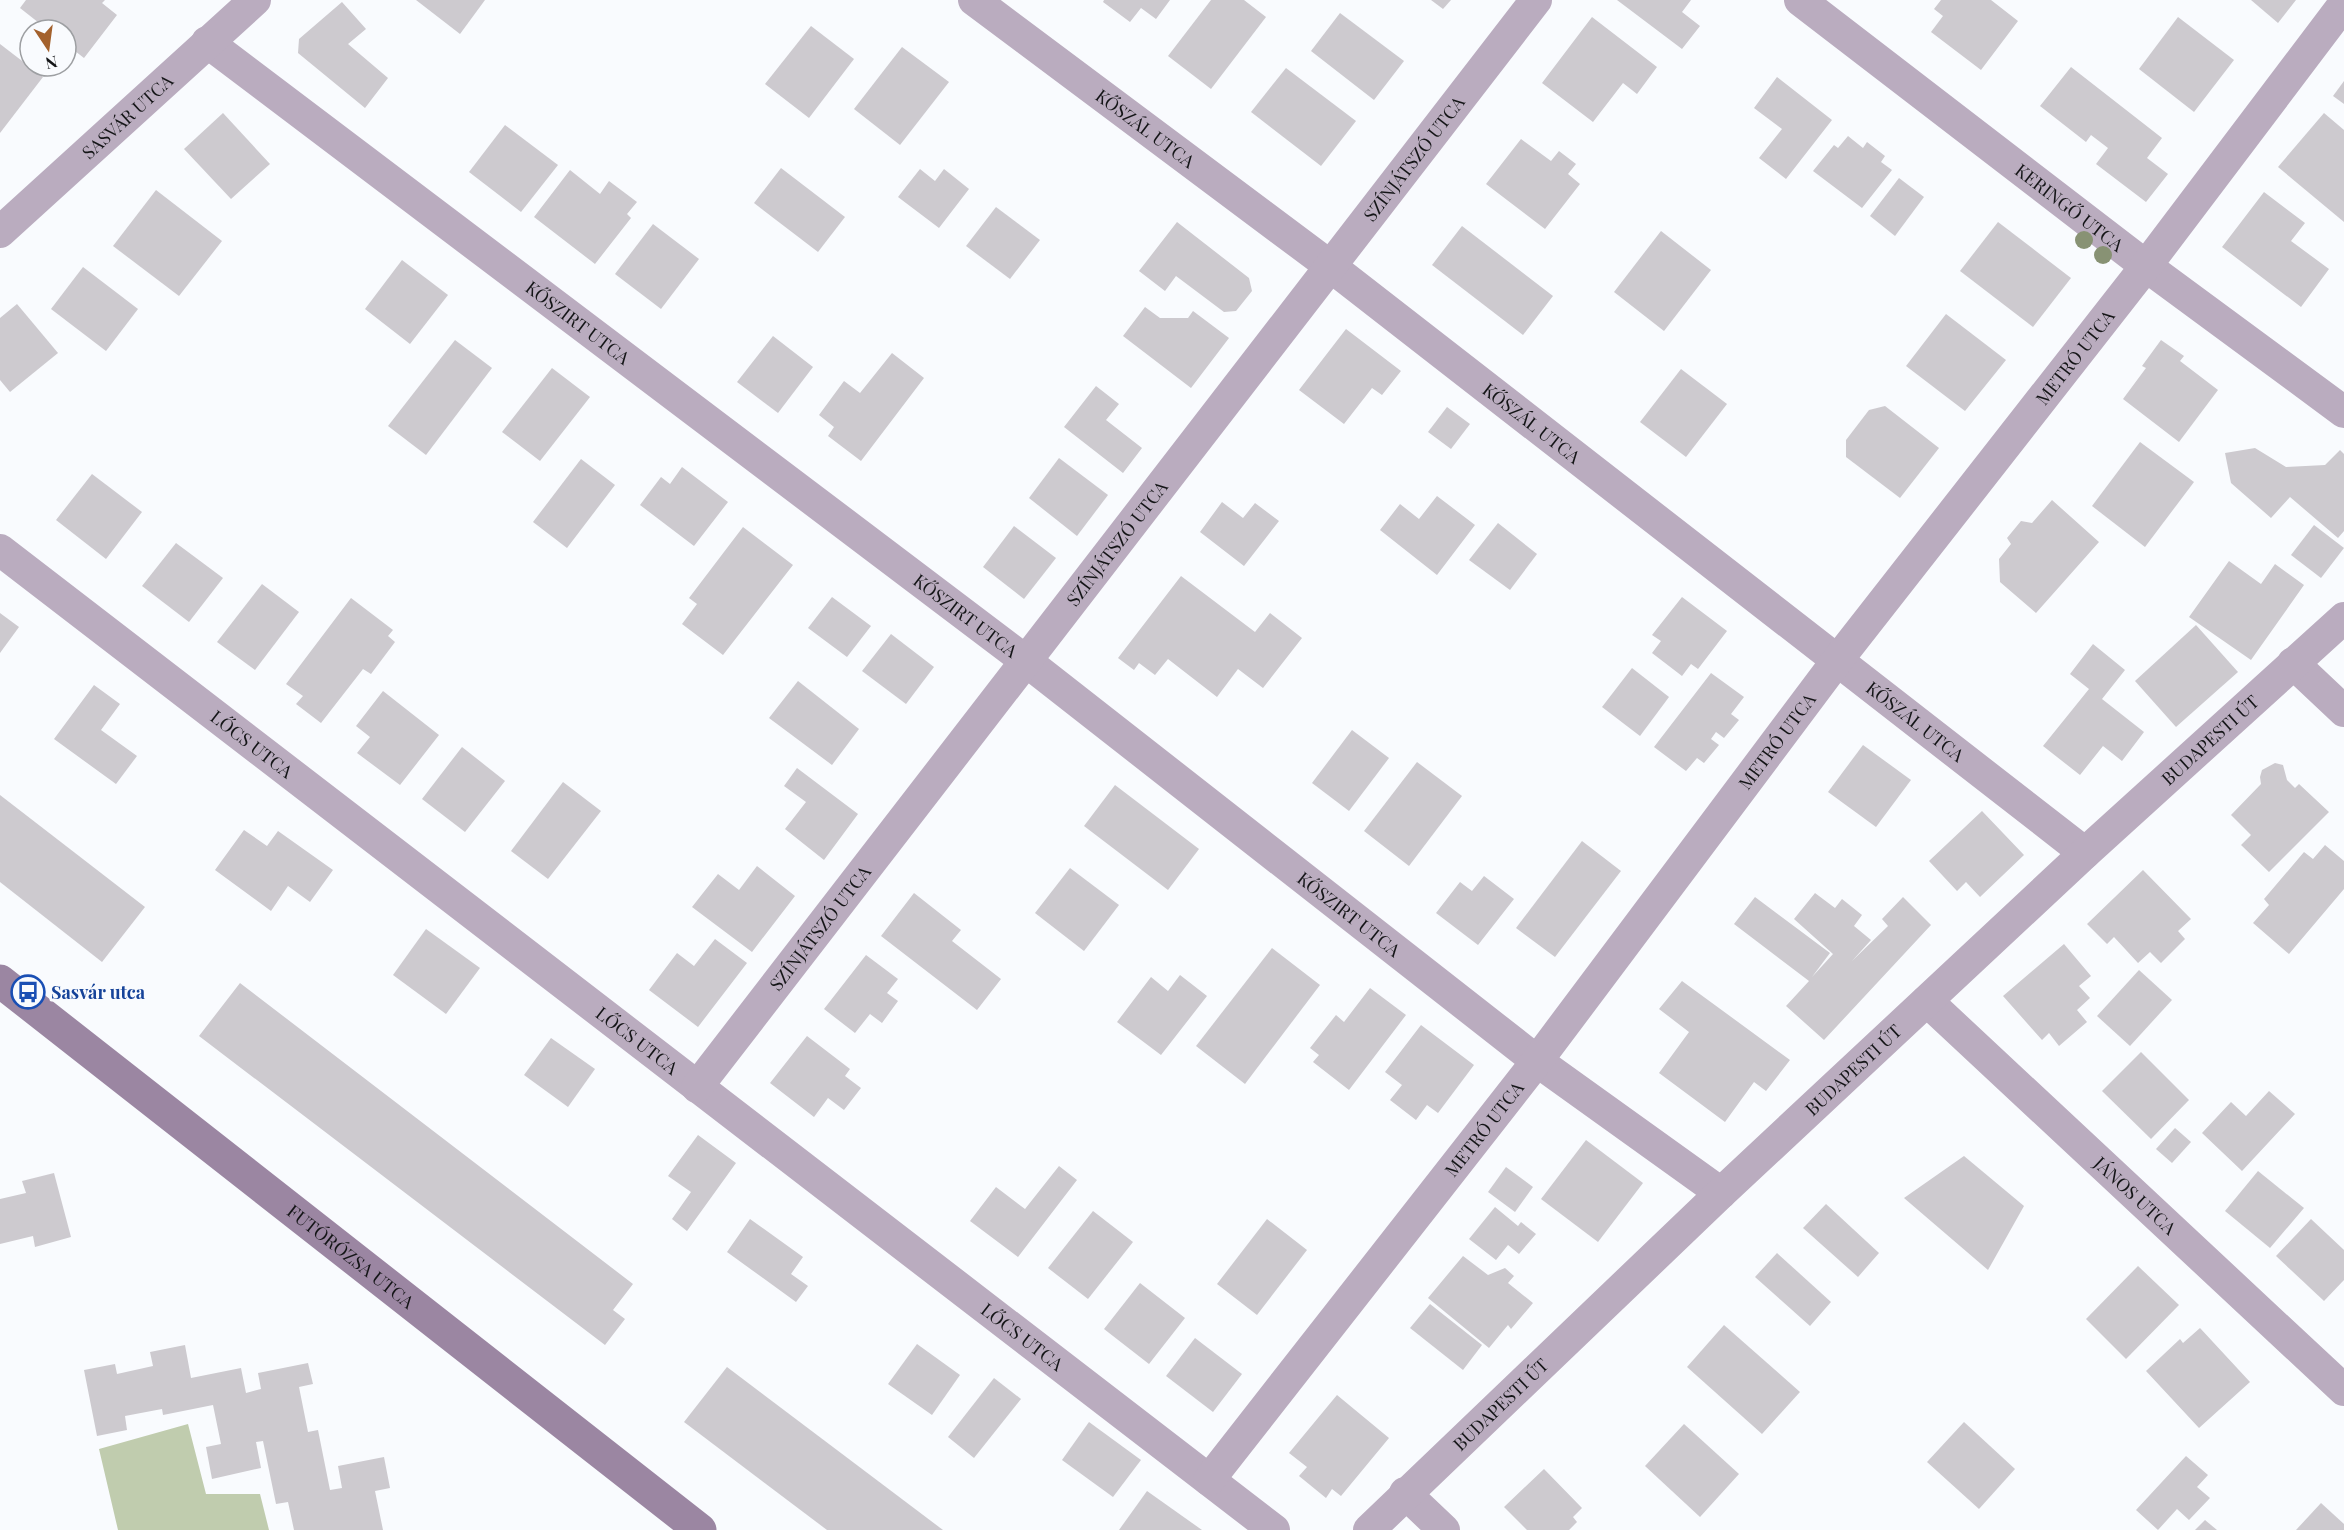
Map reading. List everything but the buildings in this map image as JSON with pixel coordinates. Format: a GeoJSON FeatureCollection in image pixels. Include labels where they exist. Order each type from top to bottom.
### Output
{"type":"FeatureCollection","features":[{"type":"Feature","properties":{"kind":"street","name":"SASVÁR UTCA"},"geometry":{"type":"LineString","coordinates":[[0,232],[255,0]]}},
{"type":"Feature","properties":{"kind":"street","name":"KŐSZÁL UTCA"},"geometry":{"type":"LineString","coordinates":[[974,0],[1330,266],[1836,662],[2085,853]]}},
{"type":"Feature","properties":{"kind":"street","name":"SZÍNJÁTSZÓ UTCA"},"geometry":{"type":"LineString","coordinates":[[697,1087],[1536,0]]}},
{"type":"Feature","properties":{"kind":"street","name":"KERINGŐ UTCA"},"geometry":{"type":"LineString","coordinates":[[1800,0],[2146,266],[2344,412]]}},
{"type":"Feature","properties":{"kind":"street","name":"METRÓ UTCA"},"geometry":{"type":"LineString","coordinates":[[1209,1480],[1537,1060],[1836,662],[2146,266],[2344,4]]}},
{"type":"Feature","properties":{"kind":"street","name":"KŐSZIRT UTCA"},"geometry":{"type":"LineString","coordinates":[[207,42],[1026,661],[1537,1060],[1721,1193]]}},
{"type":"Feature","properties":{"kind":"street","name":"LŐCS UTCA"},"geometry":{"type":"LineString","coordinates":[[0,550],[1274,1530]]}},
{"type":"Feature","properties":{"kind":"street","name":"BUDAPESTI ÚT"},"geometry":{"type":"LineString","coordinates":[[1370,1530],[1405,1493],[1927,1000],[2344,618]]}},
{"type":"Feature","properties":{"kind":"street"},"geometry":{"type":"LineString","coordinates":[[2293,663],[2344,711]]}},
{"type":"Feature","properties":{"kind":"street","name":"FUTÓRÓZSA UTCA"},"geometry":{"type":"LineString","coordinates":[[0,981],[700,1530]]}},
{"type":"Feature","properties":{"kind":"street","name":"JÁNOS UTCA"},"geometry":{"type":"LineString","coordinates":[[1927,1000],[2344,1390]]}},
{"type":"Feature","properties":{"kind":"street"},"geometry":{"type":"LineString","coordinates":[[1405,1493],[1444,1530]]}},
{"type":"Feature","properties":{"kind":"green space"},"geometry":{"type":"Polygon","coordinates":[[[188,1424],[206,1494],[260,1494],[269,1530],[118,1530],[99,1449],[188,1424]]]}},
{"type":"Feature","properties":{"kind":"place","name":"Sasvár utca"},"geometry":{"type":"Point","coordinates":[28,992]}}]}
